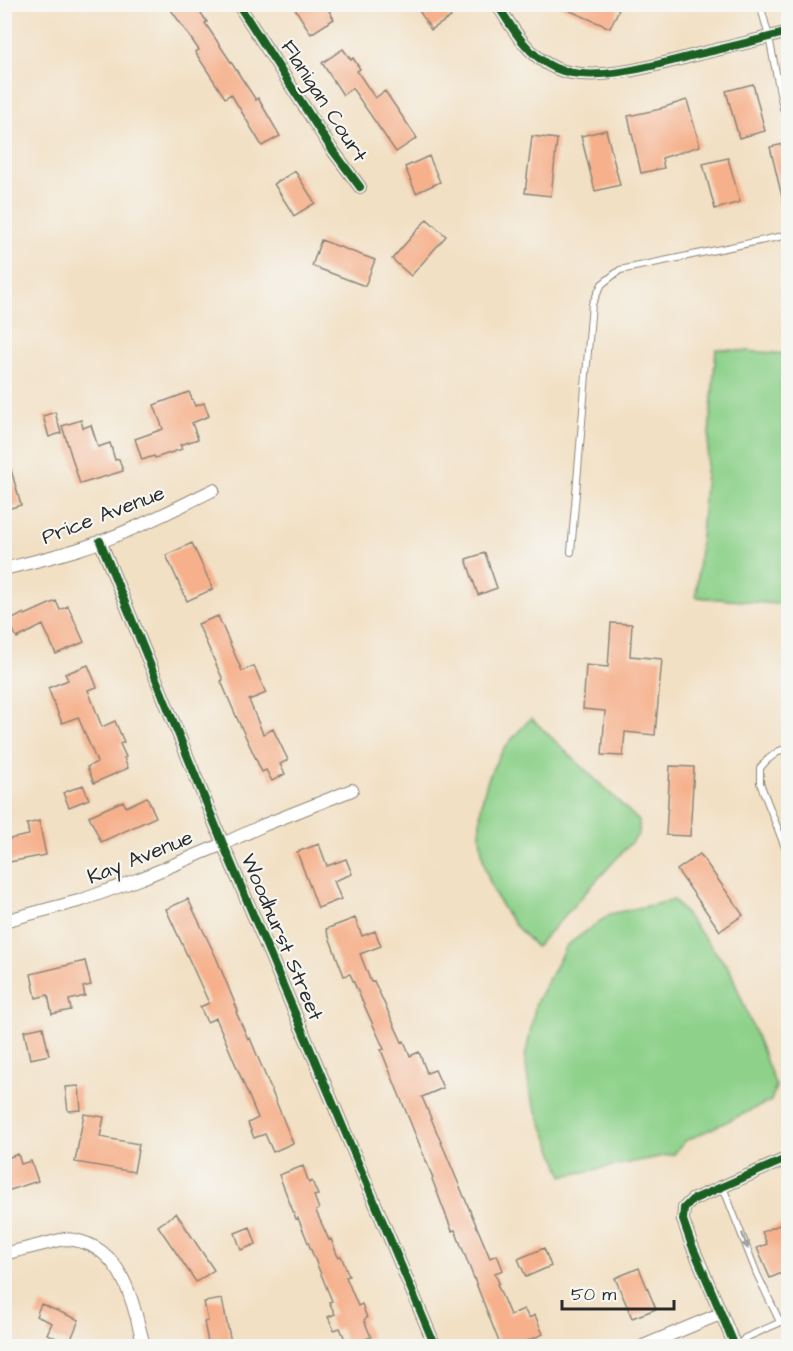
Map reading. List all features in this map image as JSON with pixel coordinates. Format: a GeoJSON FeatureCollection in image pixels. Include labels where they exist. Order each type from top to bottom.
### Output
{"type":"FeatureCollection","features":[{"type":"Feature","properties":{"kind":"street","name":"Flanigan Court"},"geometry":{"type":"LineString","coordinates":[[238,4],[331,148],[360,187]]}},
{"type":"Feature","properties":{"kind":"street"},"geometry":{"type":"LineString","coordinates":[[497,4],[518,37],[539,58],[554,68],[583,75],[625,71],[769,38],[788,36]]}},
{"type":"Feature","properties":{"kind":"street","name":"Price Avenue"},"geometry":{"type":"LineString","coordinates":[[4,569],[100,541],[156,519],[213,490]]}},
{"type":"Feature","properties":{"kind":"street","name":"Woodhurst Street"},"geometry":{"type":"LineString","coordinates":[[100,541],[223,844],[435,1347]]}},
{"type":"Feature","properties":{"kind":"street","name":"Kay Avenue"},"geometry":{"type":"LineString","coordinates":[[4,921],[82,900],[142,878],[352,790]]}},
{"type":"Feature","properties":{"kind":"street"},"geometry":{"type":"LineString","coordinates":[[736,1347],[691,1243],[683,1220],[684,1208],[692,1200],[789,1158]]}},
{"type":"Feature","properties":{"kind":"street"},"geometry":{"type":"LineString","coordinates":[[4,1254],[64,1239],[89,1244],[104,1253],[115,1265],[129,1292],[144,1347]]}},
{"type":"Feature","properties":{"kind":"street"},"geometry":{"type":"LineString","coordinates":[[643,1347],[720,1314]]}},
{"type":"Feature","properties":{"kind":"lane"},"geometry":{"type":"LineString","coordinates":[[760,4],[783,108],[789,107]]}},
{"type":"Feature","properties":{"kind":"lane"},"geometry":{"type":"LineString","coordinates":[[571,552],[591,304],[602,284],[620,270],[789,235]]}},
{"type":"Feature","properties":{"kind":"lane"},"geometry":{"type":"LineString","coordinates":[[789,748],[779,751],[766,760],[760,768],[760,783],[789,855]]}},
{"type":"Feature","properties":{"kind":"lane"},"geometry":{"type":"LineString","coordinates":[[723,1186],[757,1274],[780,1322]]}},
{"type":"Feature","properties":{"kind":"lane"},"geometry":{"type":"LineString","coordinates":[[736,1347],[745,1338],[789,1318]]}},
{"type":"Feature","properties":{"kind":"green space"},"geometry":{"type":"Polygon","coordinates":[[[716,349],[788,354],[788,605],[696,597],[716,349]]]}},
{"type":"Feature","properties":{"kind":"green space"},"geometry":{"type":"Polygon","coordinates":[[[531,718],[639,821],[639,834],[536,947],[514,924],[499,901],[489,880],[480,836],[481,813],[492,769],[504,749],[531,718]]]}},
{"type":"Feature","properties":{"kind":"green space"},"geometry":{"type":"Polygon","coordinates":[[[674,900],[730,970],[776,1086],[771,1101],[685,1141],[674,1154],[563,1176],[530,1094],[525,1058],[536,1003],[566,946],[610,914],[674,900]]]}},
{"type":"Feature","properties":{"kind":"building"},"geometry":{"type":"Polygon","coordinates":[[[167,4],[195,4],[256,100],[258,98],[280,136],[262,146],[231,94],[225,98],[195,52],[199,50],[167,4]]]}},
{"type":"Feature","properties":{"kind":"building"},"geometry":{"type":"Polygon","coordinates":[[[292,4],[325,4],[334,19],[311,34],[292,4]]]}},
{"type":"Feature","properties":{"kind":"building"},"geometry":{"type":"Polygon","coordinates":[[[415,4],[443,4],[451,17],[431,30],[415,4]]]}},
{"type":"Feature","properties":{"kind":"building"},"geometry":{"type":"Polygon","coordinates":[[[554,4],[609,4],[619,9],[610,28],[554,4]]]}},
{"type":"Feature","properties":{"kind":"building"},"geometry":{"type":"Polygon","coordinates":[[[343,49],[351,60],[353,58],[360,69],[357,71],[375,98],[385,91],[417,138],[396,152],[352,88],[343,95],[322,63],[343,49]]]}},
{"type":"Feature","properties":{"kind":"building"},"geometry":{"type":"Polygon","coordinates":[[[753,84],[765,131],[739,138],[726,91],[753,84]]]}},
{"type":"Feature","properties":{"kind":"building"},"geometry":{"type":"Polygon","coordinates":[[[687,100],[700,146],[662,158],[664,168],[641,173],[628,116],[661,109],[687,100]]]}},
{"type":"Feature","properties":{"kind":"building"},"geometry":{"type":"Polygon","coordinates":[[[606,130],[620,185],[595,191],[581,136],[606,130]]]}},
{"type":"Feature","properties":{"kind":"building"},"geometry":{"type":"Polygon","coordinates":[[[532,136],[557,139],[551,196],[525,193],[532,136]]]}},
{"type":"Feature","properties":{"kind":"building"},"geometry":{"type":"Polygon","coordinates":[[[789,143],[789,204],[784,205],[770,147],[789,143]]]}},
{"type":"Feature","properties":{"kind":"building"},"geometry":{"type":"Polygon","coordinates":[[[429,156],[440,182],[416,193],[405,167],[429,156]]]}},
{"type":"Feature","properties":{"kind":"building"},"geometry":{"type":"Polygon","coordinates":[[[728,158],[740,202],[715,209],[703,164],[728,158]]]}},
{"type":"Feature","properties":{"kind":"building"},"geometry":{"type":"Polygon","coordinates":[[[295,171],[315,203],[294,216],[274,184],[295,171]]]}},
{"type":"Feature","properties":{"kind":"building"},"geometry":{"type":"Polygon","coordinates":[[[427,219],[446,236],[411,276],[392,259],[427,219]]]}},
{"type":"Feature","properties":{"kind":"building"},"geometry":{"type":"Polygon","coordinates":[[[321,240],[375,260],[365,286],[312,266],[321,240]]]}},
{"type":"Feature","properties":{"kind":"building"},"geometry":{"type":"Polygon","coordinates":[[[189,392],[195,406],[204,403],[209,416],[192,423],[198,439],[180,445],[182,449],[142,460],[135,439],[163,429],[154,405],[189,392]]]}},
{"type":"Feature","properties":{"kind":"building"},"geometry":{"type":"Polygon","coordinates":[[[55,412],[61,433],[49,437],[43,416],[55,412]]]}},
{"type":"Feature","properties":{"kind":"building"},"geometry":{"type":"Polygon","coordinates":[[[81,420],[83,428],[91,425],[98,447],[110,443],[115,460],[119,459],[123,471],[80,484],[62,426],[81,420]]]}},
{"type":"Feature","properties":{"kind":"building"},"geometry":{"type":"Polygon","coordinates":[[[4,459],[8,459],[21,505],[4,510],[4,459]]]}},
{"type":"Feature","properties":{"kind":"building"},"geometry":{"type":"Polygon","coordinates":[[[192,543],[213,589],[187,601],[166,555],[192,543]]]}},
{"type":"Feature","properties":{"kind":"building"},"geometry":{"type":"Polygon","coordinates":[[[485,553],[497,588],[478,595],[466,559],[485,553]]]}},
{"type":"Feature","properties":{"kind":"building"},"geometry":{"type":"Polygon","coordinates":[[[56,601],[60,610],[68,606],[84,642],[56,654],[43,625],[17,638],[9,621],[56,601]]]}},
{"type":"Feature","properties":{"kind":"building"},"geometry":{"type":"Polygon","coordinates":[[[218,616],[242,671],[254,666],[266,693],[249,700],[263,734],[273,729],[288,760],[280,764],[285,774],[272,781],[266,770],[262,772],[198,624],[218,616]]]}},
{"type":"Feature","properties":{"kind":"building"},"geometry":{"type":"Polygon","coordinates":[[[611,623],[632,624],[630,656],[662,659],[655,735],[625,732],[623,756],[602,755],[605,711],[583,709],[586,665],[608,667],[611,623]]]}},
{"type":"Feature","properties":{"kind":"building"},"geometry":{"type":"Polygon","coordinates":[[[88,665],[97,687],[88,690],[102,727],[115,721],[124,742],[120,744],[128,768],[94,783],[87,767],[97,762],[78,717],[62,723],[48,688],[68,680],[65,674],[88,665]]]}},
{"type":"Feature","properties":{"kind":"building"},"geometry":{"type":"Polygon","coordinates":[[[670,766],[694,767],[690,836],[666,835],[670,766]]]}},
{"type":"Feature","properties":{"kind":"building"},"geometry":{"type":"Polygon","coordinates":[[[83,785],[89,799],[69,807],[63,793],[83,785]]]}},
{"type":"Feature","properties":{"kind":"building"},"geometry":{"type":"Polygon","coordinates":[[[147,797],[156,817],[101,842],[89,816],[123,801],[126,807],[147,797]]]}},
{"type":"Feature","properties":{"kind":"building"},"geometry":{"type":"Polygon","coordinates":[[[39,821],[46,855],[4,863],[4,840],[29,835],[27,824],[39,821]]]}},
{"type":"Feature","properties":{"kind":"building"},"geometry":{"type":"Polygon","coordinates":[[[319,844],[327,866],[346,859],[352,874],[334,881],[341,899],[318,908],[297,852],[319,844]]]}},
{"type":"Feature","properties":{"kind":"building"},"geometry":{"type":"Polygon","coordinates":[[[700,854],[743,915],[720,931],[677,870],[700,854]]]}},
{"type":"Feature","properties":{"kind":"building"},"geometry":{"type":"Polygon","coordinates":[[[188,899],[216,957],[238,1011],[236,1012],[248,1039],[250,1038],[293,1143],[273,1152],[265,1134],[254,1138],[248,1123],[258,1118],[216,1018],[207,1022],[200,1007],[209,1003],[166,909],[188,899]]]}},
{"type":"Feature","properties":{"kind":"building"},"geometry":{"type":"Polygon","coordinates":[[[355,918],[362,936],[375,931],[381,946],[360,954],[371,982],[374,981],[402,1042],[404,1041],[410,1056],[419,1052],[427,1073],[435,1070],[443,1088],[422,1097],[490,1258],[497,1255],[503,1270],[495,1273],[499,1283],[497,1284],[510,1315],[524,1309],[529,1318],[535,1315],[543,1334],[514,1347],[501,1347],[455,1230],[452,1231],[381,1050],[384,1049],[350,974],[344,976],[326,929],[355,918]]]}},
{"type":"Feature","properties":{"kind":"building"},"geometry":{"type":"Polygon","coordinates":[[[85,961],[91,985],[83,987],[85,996],[69,1000],[71,1010],[52,1014],[48,995],[36,998],[31,974],[85,961]]]}},
{"type":"Feature","properties":{"kind":"building"},"geometry":{"type":"Polygon","coordinates":[[[43,1027],[49,1055],[30,1059],[24,1031],[43,1027]]]}},
{"type":"Feature","properties":{"kind":"building"},"geometry":{"type":"Polygon","coordinates":[[[79,1086],[81,1110],[68,1111],[65,1087],[79,1086]]]}},
{"type":"Feature","properties":{"kind":"building"},"geometry":{"type":"Polygon","coordinates":[[[84,1114],[104,1117],[100,1137],[139,1144],[134,1172],[75,1162],[84,1114]]]}},
{"type":"Feature","properties":{"kind":"building"},"geometry":{"type":"Polygon","coordinates":[[[18,1154],[21,1164],[31,1161],[38,1181],[4,1192],[4,1159],[18,1154]]]}},
{"type":"Feature","properties":{"kind":"building"},"geometry":{"type":"Polygon","coordinates":[[[303,1166],[309,1183],[312,1181],[318,1195],[314,1196],[319,1209],[316,1211],[338,1257],[341,1256],[349,1276],[346,1277],[358,1306],[362,1304],[367,1318],[364,1320],[371,1337],[348,1346],[340,1328],[334,1330],[328,1317],[335,1314],[329,1302],[332,1301],[279,1175],[303,1166]]]}},
{"type":"Feature","properties":{"kind":"building"},"geometry":{"type":"Polygon","coordinates":[[[176,1213],[214,1270],[196,1282],[158,1226],[176,1213]]]}},
{"type":"Feature","properties":{"kind":"building"},"geometry":{"type":"Polygon","coordinates":[[[789,1221],[789,1270],[770,1278],[757,1248],[767,1244],[762,1232],[789,1221]]]}},
{"type":"Feature","properties":{"kind":"building"},"geometry":{"type":"Polygon","coordinates":[[[250,1227],[256,1244],[241,1250],[235,1233],[250,1227]]]}},
{"type":"Feature","properties":{"kind":"building"},"geometry":{"type":"Polygon","coordinates":[[[544,1248],[551,1266],[526,1277],[518,1259],[544,1248]]]}},
{"type":"Feature","properties":{"kind":"building"},"geometry":{"type":"Polygon","coordinates":[[[639,1268],[656,1309],[632,1318],[615,1278],[639,1268]]]}},
{"type":"Feature","properties":{"kind":"building"},"geometry":{"type":"Polygon","coordinates":[[[222,1299],[232,1347],[209,1347],[204,1322],[208,1321],[204,1302],[222,1299]]]}},
{"type":"Feature","properties":{"kind":"building"},"geometry":{"type":"Polygon","coordinates":[[[41,1304],[79,1320],[69,1344],[47,1334],[52,1323],[36,1316],[41,1304]]]}},
{"type":"Feature","properties":{"kind":"cycle path"},"geometry":{"type":"LineString","coordinates":[[238,4],[331,148],[360,187]]}},
{"type":"Feature","properties":{"kind":"cycle path"},"geometry":{"type":"LineString","coordinates":[[497,4],[529,49],[545,63],[570,73],[607,74],[627,71],[788,32]]}},
{"type":"Feature","properties":{"kind":"cycle path"},"geometry":{"type":"LineString","coordinates":[[100,541],[223,844],[435,1346]]}},
{"type":"Feature","properties":{"kind":"cycle path"},"geometry":{"type":"LineString","coordinates":[[735,1346],[691,1243],[683,1220],[684,1208],[692,1200],[788,1158]]}}]}
